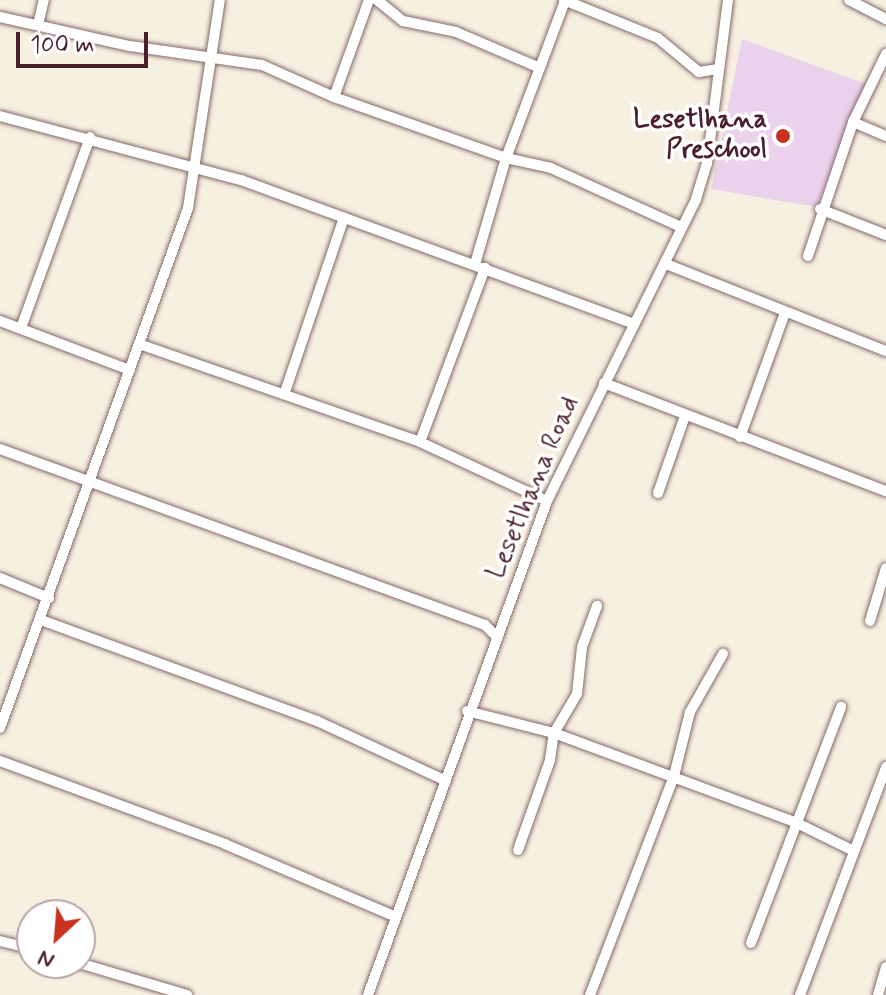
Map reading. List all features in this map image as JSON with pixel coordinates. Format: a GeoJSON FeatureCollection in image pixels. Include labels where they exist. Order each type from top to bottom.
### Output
{"type":"FeatureCollection","features":[{"type":"Feature","properties":{"kind":"street"},"geometry":{"type":"LineString","coordinates":[[38,25],[44,0]]}},
{"type":"Feature","properties":{"kind":"street"},"geometry":{"type":"LineString","coordinates":[[0,728],[3,712],[41,620],[188,208],[212,57],[211,31],[220,0]]}},
{"type":"Feature","properties":{"kind":"street"},"geometry":{"type":"LineString","coordinates":[[334,97],[369,0]]}},
{"type":"Feature","properties":{"kind":"street"},"geometry":{"type":"LineString","coordinates":[[377,0],[403,21],[456,32],[540,68]]}},
{"type":"Feature","properties":{"kind":"street"},"geometry":{"type":"LineString","coordinates":[[420,442],[480,266],[506,158],[564,0],[658,38],[699,72],[719,69]]}},
{"type":"Feature","properties":{"kind":"street","name":"Lesetlhana Road"},"geometry":{"type":"LineString","coordinates":[[368,995],[394,916],[446,781],[467,711],[498,638],[547,501],[666,264],[707,164],[728,0]]}},
{"type":"Feature","properties":{"kind":"street"},"geometry":{"type":"LineString","coordinates":[[849,0],[886,19]]}},
{"type":"Feature","properties":{"kind":"street"},"geometry":{"type":"LineString","coordinates":[[0,17],[262,65],[334,97],[506,158],[551,168],[681,227]]}},
{"type":"Feature","properties":{"kind":"street"},"geometry":{"type":"LineString","coordinates":[[808,256],[820,209],[835,189],[853,122],[886,54]]}},
{"type":"Feature","properties":{"kind":"street"},"geometry":{"type":"LineString","coordinates":[[0,116],[90,137],[195,170],[241,180],[635,324]]}},
{"type":"Feature","properties":{"kind":"street"},"geometry":{"type":"LineString","coordinates":[[853,122],[886,136]]}},
{"type":"Feature","properties":{"kind":"street"},"geometry":{"type":"LineString","coordinates":[[21,328],[90,137]]}},
{"type":"Feature","properties":{"kind":"street"},"geometry":{"type":"LineString","coordinates":[[820,209],[886,235]]}},
{"type":"Feature","properties":{"kind":"street"},"geometry":{"type":"LineString","coordinates":[[285,392],[344,218]]}},
{"type":"Feature","properties":{"kind":"street"},"geometry":{"type":"LineString","coordinates":[[666,264],[886,351]]}},
{"type":"Feature","properties":{"kind":"street"},"geometry":{"type":"LineString","coordinates":[[740,437],[785,313]]}},
{"type":"Feature","properties":{"kind":"street"},"geometry":{"type":"LineString","coordinates":[[0,321],[130,370]]}},
{"type":"Feature","properties":{"kind":"street"},"geometry":{"type":"LineString","coordinates":[[139,344],[285,392],[420,442],[547,501]]}},
{"type":"Feature","properties":{"kind":"street"},"geometry":{"type":"LineString","coordinates":[[604,383],[886,491]]}},
{"type":"Feature","properties":{"kind":"street"},"geometry":{"type":"LineString","coordinates":[[658,493],[685,416]]}},
{"type":"Feature","properties":{"kind":"street"},"geometry":{"type":"LineString","coordinates":[[0,449],[89,485],[485,625],[498,638]]}},
{"type":"Feature","properties":{"kind":"street"},"geometry":{"type":"LineString","coordinates":[[870,621],[886,568]]}},
{"type":"Feature","properties":{"kind":"street"},"geometry":{"type":"LineString","coordinates":[[0,578],[49,598]]}},
{"type":"Feature","properties":{"kind":"street"},"geometry":{"type":"LineString","coordinates":[[518,850],[550,760],[554,733],[577,694],[582,647],[597,606]]}},
{"type":"Feature","properties":{"kind":"street"},"geometry":{"type":"LineString","coordinates":[[41,620],[317,721],[446,781]]}},
{"type":"Feature","properties":{"kind":"street"},"geometry":{"type":"LineString","coordinates":[[590,995],[674,776],[690,712],[723,654]]}},
{"type":"Feature","properties":{"kind":"street"},"geometry":{"type":"LineString","coordinates":[[751,943],[841,707]]}},
{"type":"Feature","properties":{"kind":"street"},"geometry":{"type":"LineString","coordinates":[[467,711],[554,733],[674,776],[795,822],[854,851]]}},
{"type":"Feature","properties":{"kind":"street"},"geometry":{"type":"LineString","coordinates":[[0,761],[225,844],[394,916]]}},
{"type":"Feature","properties":{"kind":"street"},"geometry":{"type":"LineString","coordinates":[[800,995],[886,767]]}},
{"type":"Feature","properties":{"kind":"street"},"geometry":{"type":"LineString","coordinates":[[878,995],[886,967]]}},
{"type":"Feature","properties":{"kind":"street"},"geometry":{"type":"LineString","coordinates":[[96,968],[187,995]]}},
{"type":"Feature","properties":{"kind":"shaded area","name":"Lesetlhana Preschool"},"geometry":{"type":"Polygon","coordinates":[[[742,39],[866,84],[817,207],[711,189],[742,39]]]}},
{"type":"Feature","properties":{"kind":"place","name":"Lesetlhana Preschool"},"geometry":{"type":"Point","coordinates":[783,136]}}]}
